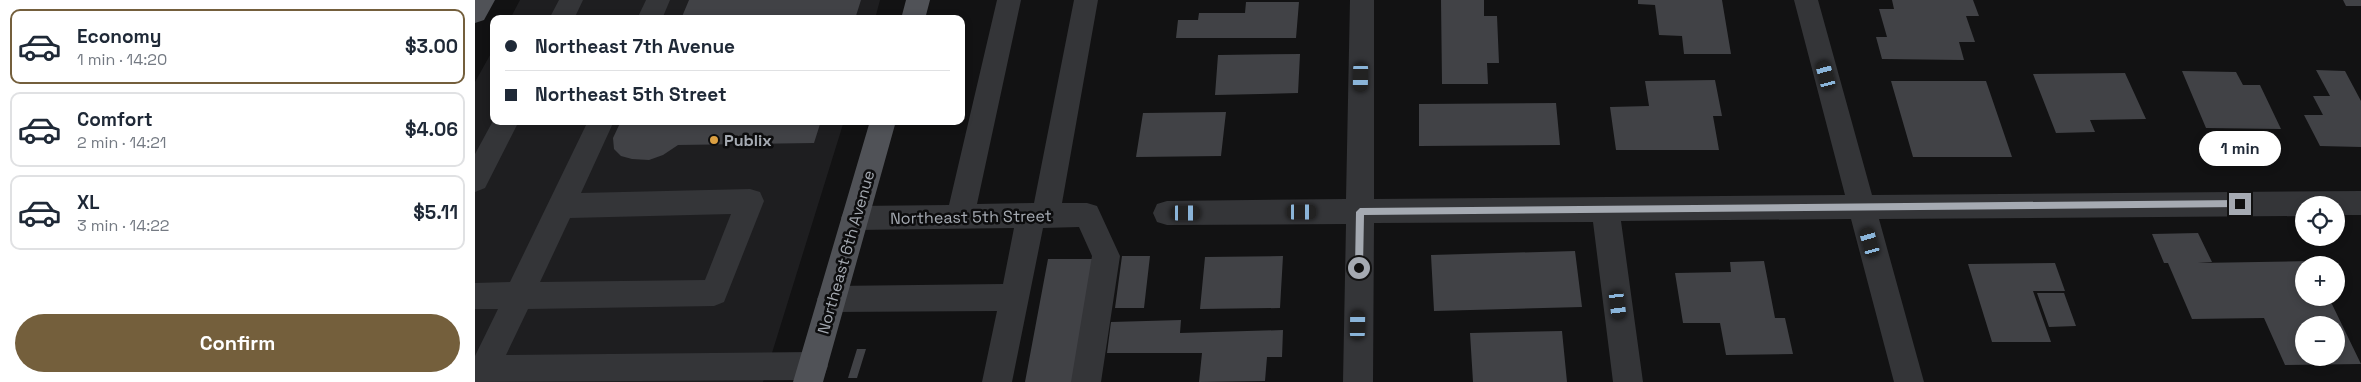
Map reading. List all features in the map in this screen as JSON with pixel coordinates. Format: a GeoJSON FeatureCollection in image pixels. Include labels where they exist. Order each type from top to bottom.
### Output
{"type":"FeatureCollection","features":[{"type":"Feature","properties":{"kind":"main road"},"geometry":{"type":"LineString","coordinates":[[475,13],[483,0]]}},
{"type":"Feature","properties":{"kind":"main road"},"geometry":{"type":"LineString","coordinates":[[914,15],[918,0]]}},
{"type":"Feature","properties":{"kind":"main road","name":"Northeast 6th Avenue"},"geometry":{"type":"LineString","coordinates":[[811,374],[882,125]]}},
{"type":"Feature","properties":{"kind":"street"},"geometry":{"type":"LineString","coordinates":[[563,15],[571,0]]}},
{"type":"Feature","properties":{"kind":"street"},"geometry":{"type":"LineString","coordinates":[[651,15],[658,0]]}},
{"type":"Feature","properties":{"kind":"street"},"geometry":{"type":"LineString","coordinates":[[960,217],[1009,0]]}},
{"type":"Feature","properties":{"kind":"street"},"geometry":{"type":"LineString","coordinates":[[997,382],[1014,297],[1038,216],[1085,0]]}},
{"type":"Feature","properties":{"kind":"street"},"geometry":{"type":"LineString","coordinates":[[1358,382],[1362,0]]}},
{"type":"Feature","properties":{"kind":"street"},"geometry":{"type":"LineString","coordinates":[[1806,0],[1909,382]]}},
{"type":"Feature","properties":{"kind":"street"},"geometry":{"type":"LineString","coordinates":[[475,180],[504,125]]}},
{"type":"Feature","properties":{"kind":"street"},"geometry":{"type":"LineString","coordinates":[[599,125],[483,374],[811,374]]}},
{"type":"Feature","properties":{"kind":"street"},"geometry":{"type":"LineString","coordinates":[[475,296],[714,294],[750,201],[561,206]]}},
{"type":"Feature","properties":{"kind":"street"},"geometry":{"type":"LineString","coordinates":[[1167,213],[2360,204]]}},
{"type":"Feature","properties":{"kind":"street"},"geometry":{"type":"LineString","coordinates":[[1605,209],[1629,382]]}},
{"type":"Feature","properties":{"kind":"street","name":"Northeast 5th Street"},"geometry":{"type":"LineString","coordinates":[[855,218],[1087,215],[1105,256],[1086,382]]}},
{"type":"Feature","properties":{"kind":"street"},"geometry":{"type":"LineString","coordinates":[[832,299],[1014,297]]}},
{"type":"Feature","properties":{"kind":"shaded area"},"geometry":{"type":"Polygon","coordinates":[[[520,0],[880,0],[876,15],[512,15],[520,0]]]}},
{"type":"Feature","properties":{"kind":"shaded area"},"geometry":{"type":"Polygon","coordinates":[[[490,55],[490,125],[843,125],[763,382],[475,382],[475,82],[490,55]]]}},
{"type":"Feature","properties":{"kind":"building"},"geometry":{"type":"Polygon","coordinates":[[[689,0],[861,0],[856,15],[683,15],[689,0]]]}},
{"type":"Feature","properties":{"kind":"building"},"geometry":{"type":"Polygon","coordinates":[[[1441,0],[1484,0],[1484,16],[1497,16],[1499,63],[1487,63],[1488,84],[1442,84],[1441,0]]]}},
{"type":"Feature","properties":{"kind":"building"},"geometry":{"type":"Polygon","coordinates":[[[1638,0],[1722,0],[1731,54],[1684,54],[1682,36],[1659,35],[1655,5],[1638,4],[1638,0]]]}},
{"type":"Feature","properties":{"kind":"building"},"geometry":{"type":"Polygon","coordinates":[[[1892,0],[1973,0],[1979,16],[1966,16],[1975,42],[1959,42],[1964,60],[1882,59],[1876,37],[1887,37],[1879,9],[1894,9],[1892,0]]]}},
{"type":"Feature","properties":{"kind":"building"},"geometry":{"type":"Polygon","coordinates":[[[2343,0],[2361,0],[2361,6],[2346,6],[2343,0]]]}},
{"type":"Feature","properties":{"kind":"building"},"geometry":{"type":"Polygon","coordinates":[[[1246,2],[1299,2],[1296,38],[1176,38],[1178,20],[1198,20],[1199,13],[1245,13],[1246,2]]]}},
{"type":"Feature","properties":{"kind":"building"},"geometry":{"type":"Polygon","coordinates":[[[1300,54],[1298,93],[1215,95],[1218,55],[1300,54]]]}},
{"type":"Feature","properties":{"kind":"building"},"geometry":{"type":"Polygon","coordinates":[[[2316,70],[2345,71],[2361,101],[2361,147],[2320,146],[2304,115],[2323,115],[2313,96],[2330,96],[2316,70]]]}},
{"type":"Feature","properties":{"kind":"building"},"geometry":{"type":"Polygon","coordinates":[[[2182,71],[2236,72],[2243,85],[2260,85],[2281,129],[2206,128],[2182,71]]]}},
{"type":"Feature","properties":{"kind":"building"},"geometry":{"type":"Polygon","coordinates":[[[2125,73],[2146,119],[2090,120],[2095,132],[2056,133],[2033,74],[2125,73]]]}},
{"type":"Feature","properties":{"kind":"building"},"geometry":{"type":"Polygon","coordinates":[[[1715,80],[1722,116],[1713,116],[1719,150],[1616,150],[1610,107],[1649,106],[1645,81],[1715,80]]]}},
{"type":"Feature","properties":{"kind":"building"},"geometry":{"type":"Polygon","coordinates":[[[1891,81],[1986,81],[2012,157],[1913,157],[1891,81]]]}},
{"type":"Feature","properties":{"kind":"building"},"geometry":{"type":"Polygon","coordinates":[[[1556,103],[1560,145],[1419,146],[1419,104],[1556,103]]]}},
{"type":"Feature","properties":{"kind":"building"},"geometry":{"type":"Polygon","coordinates":[[[1226,112],[1221,156],[1136,157],[1143,113],[1226,112]]]}},
{"type":"Feature","properties":{"kind":"building","name":"Publix"},"geometry":{"type":"Polygon","coordinates":[[[619,125],[820,125],[814,143],[678,145],[663,155],[649,160],[621,156],[614,149],[613,138],[619,125]]]}},
{"type":"Feature","properties":{"kind":"building"},"geometry":{"type":"Polygon","coordinates":[[[2198,233],[2212,262],[2198,263],[2295,261],[2295,306],[2333,306],[2338,316],[2295,316],[2295,365],[2285,365],[2264,318],[2192,319],[2168,263],[2164,263],[2152,234],[2198,233]]]}},
{"type":"Feature","properties":{"kind":"building"},"geometry":{"type":"Polygon","coordinates":[[[1575,251],[1582,307],[1434,311],[1431,255],[1575,251]]]}},
{"type":"Feature","properties":{"kind":"building"},"geometry":{"type":"Polygon","coordinates":[[[1122,256],[1150,256],[1144,308],[1115,308],[1122,256]]]}},
{"type":"Feature","properties":{"kind":"building"},"geometry":{"type":"Polygon","coordinates":[[[1283,256],[1280,308],[1200,309],[1205,257],[1283,256]]]}},
{"type":"Feature","properties":{"kind":"building"},"geometry":{"type":"Polygon","coordinates":[[[1048,259],[1093,259],[1072,382],[1025,382],[1048,259]]]}},
{"type":"Feature","properties":{"kind":"building"},"geometry":{"type":"Polygon","coordinates":[[[1764,261],[1775,318],[1785,318],[1793,354],[1726,355],[1720,323],[1683,323],[1675,273],[1731,272],[1730,262],[1764,261]]]}},
{"type":"Feature","properties":{"kind":"building"},"geometry":{"type":"Polygon","coordinates":[[[2055,263],[2065,291],[2033,291],[2051,342],[1992,342],[1968,264],[2055,263]]]}},
{"type":"Feature","properties":{"kind":"building"},"geometry":{"type":"Polygon","coordinates":[[[2037,293],[2064,293],[2076,326],[2049,327],[2037,293]]]}},
{"type":"Feature","properties":{"kind":"building"},"geometry":{"type":"Polygon","coordinates":[[[1181,320],[1180,333],[1283,330],[1282,357],[1267,357],[1265,381],[1199,382],[1202,353],[1107,353],[1111,322],[1181,320]]]}},
{"type":"Feature","properties":{"kind":"building"},"geometry":{"type":"Polygon","coordinates":[[[1562,331],[1567,382],[1473,382],[1470,333],[1562,331]]]}},
{"type":"Feature","properties":{"kind":"building"},"geometry":{"type":"Polygon","coordinates":[[[2345,331],[2361,364],[2345,364],[2345,331]]]}},
{"type":"Feature","properties":{"kind":"building"},"geometry":{"type":"Polygon","coordinates":[[[857,349],[866,349],[857,378],[848,378],[857,349]]]}},
{"type":"Feature","properties":{"kind":"place","name":"Publix"},"geometry":{"type":"Point","coordinates":[714,140]}},
{"type":"Feature","properties":{"kind":"route"},"geometry":{"type":"LineString","coordinates":[[1359,268],[1360,212],[2240,204]]}}]}
